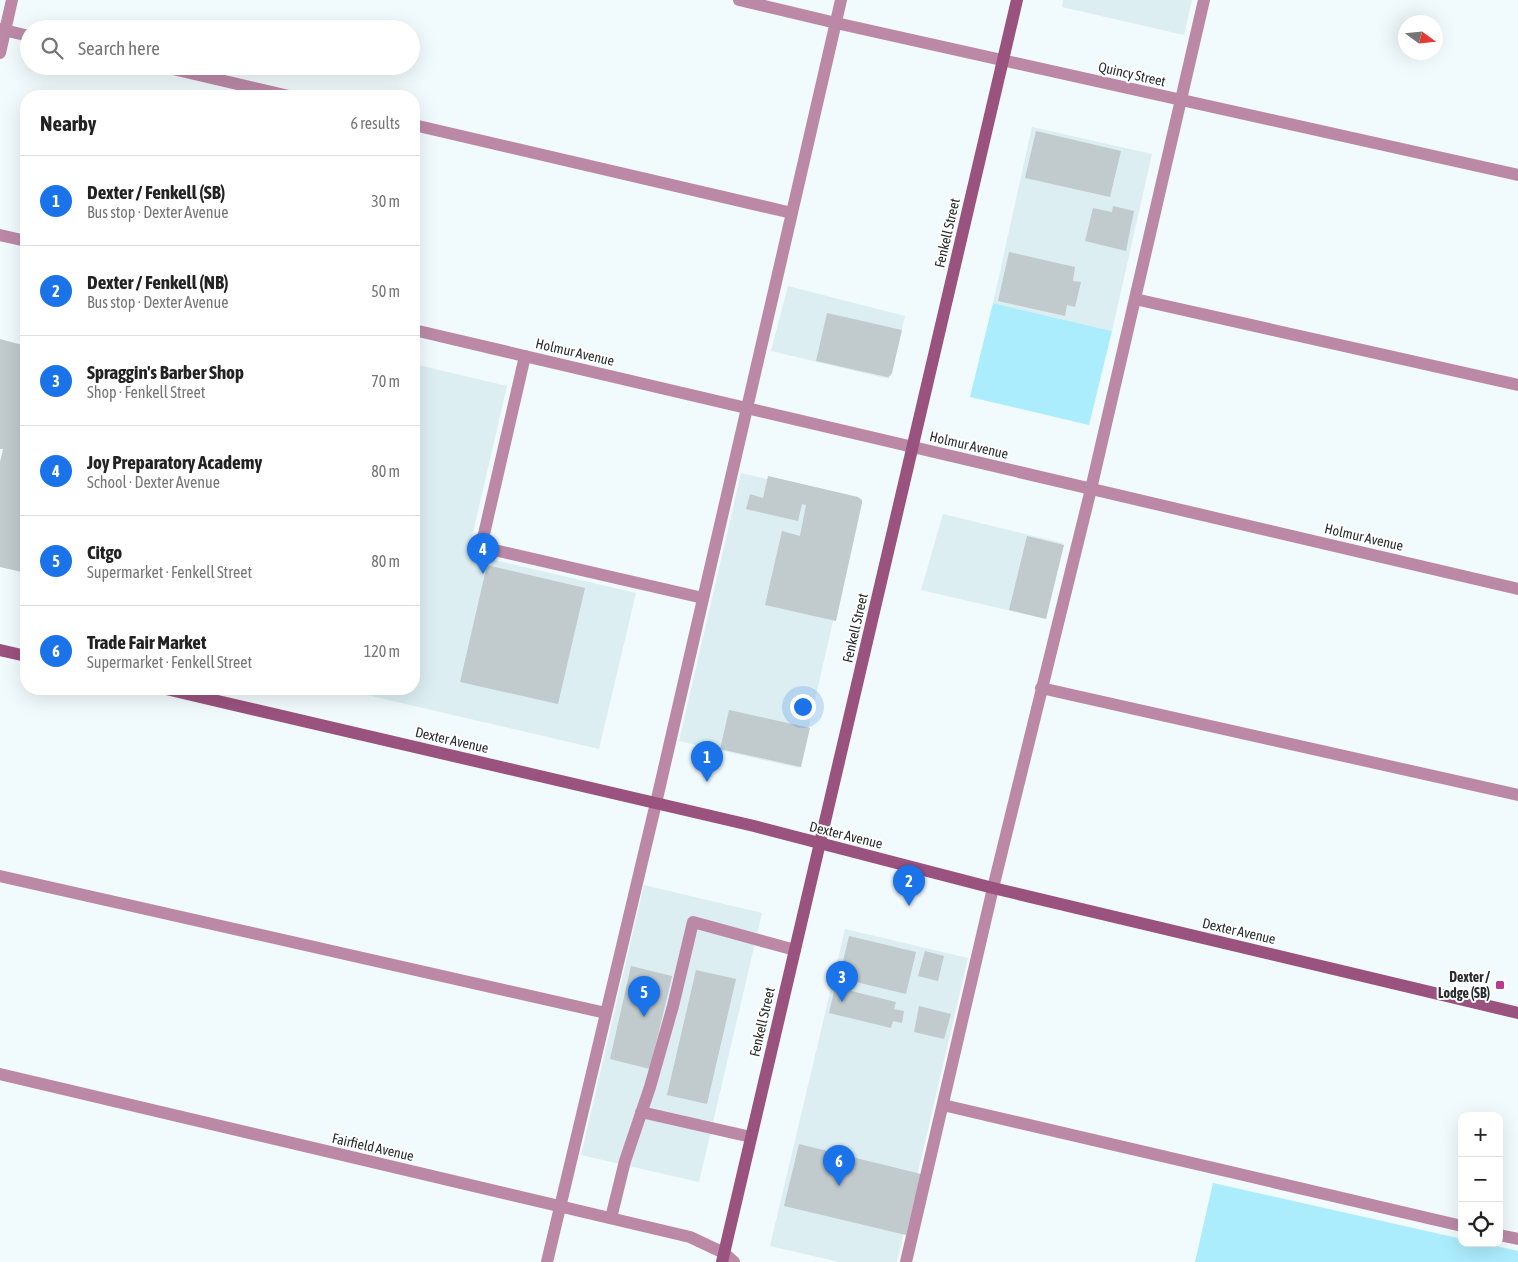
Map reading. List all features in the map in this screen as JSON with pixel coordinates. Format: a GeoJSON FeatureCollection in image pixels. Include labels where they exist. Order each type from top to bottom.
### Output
{"type":"FeatureCollection","features":[{"type":"Feature","properties":{"kind":"street"},"geometry":{"type":"LineString","coordinates":[[0,53],[3,30],[12,0]]}},
{"type":"Feature","properties":{"kind":"street","name":"Quincy Street"},"geometry":{"type":"LineString","coordinates":[[739,0],[1518,175]]}},
{"type":"Feature","properties":{"kind":"street"},"geometry":{"type":"LineString","coordinates":[[546,1262],[656,803],[841,0]]}},
{"type":"Feature","properties":{"kind":"street","name":"Fenkell Street"},"geometry":{"type":"LineString","coordinates":[[723,1257],[1017,0]]}},
{"type":"Feature","properties":{"kind":"street"},"geometry":{"type":"LineString","coordinates":[[906,1262],[993,888],[1135,299],[1204,0]]}},
{"type":"Feature","properties":{"kind":"street"},"geometry":{"type":"LineString","coordinates":[[3,30],[20,34]]}},
{"type":"Feature","properties":{"kind":"street"},"geometry":{"type":"LineString","coordinates":[[199,75],[263,90]]}},
{"type":"Feature","properties":{"kind":"street"},"geometry":{"type":"LineString","coordinates":[[420,126],[792,213]]}},
{"type":"Feature","properties":{"kind":"street"},"geometry":{"type":"LineString","coordinates":[[0,235],[20,240]]}},
{"type":"Feature","properties":{"kind":"street"},"geometry":{"type":"LineString","coordinates":[[1135,299],[1518,385]]}},
{"type":"Feature","properties":{"kind":"street","name":"Holmur Avenue"},"geometry":{"type":"LineString","coordinates":[[420,331],[1518,588]]}},
{"type":"Feature","properties":{"kind":"street"},"geometry":{"type":"LineString","coordinates":[[525,356],[481,547],[703,598]]}},
{"type":"Feature","properties":{"kind":"street"},"geometry":{"type":"LineString","coordinates":[[0,650],[20,655]]}},
{"type":"Feature","properties":{"kind":"street"},"geometry":{"type":"LineString","coordinates":[[1042,688],[1518,795]]}},
{"type":"Feature","properties":{"kind":"street","name":"Dexter Avenue"},"geometry":{"type":"LineString","coordinates":[[192,695],[754,826],[993,888],[1518,1013]]}},
{"type":"Feature","properties":{"kind":"street"},"geometry":{"type":"LineString","coordinates":[[0,876],[606,1013]]}},
{"type":"Feature","properties":{"kind":"street"},"geometry":{"type":"LineString","coordinates":[[610,1218],[625,1161],[650,1087],[673,1006],[693,922],[795,950]]}},
{"type":"Feature","properties":{"kind":"street","name":"Fairfield Avenue"},"geometry":{"type":"LineString","coordinates":[[0,1074],[690,1237],[734,1262]]}},
{"type":"Feature","properties":{"kind":"street"},"geometry":{"type":"LineString","coordinates":[[943,1105],[1458,1225]]}},
{"type":"Feature","properties":{"kind":"street"},"geometry":{"type":"LineString","coordinates":[[642,1112],[751,1137]]}},
{"type":"Feature","properties":{"kind":"street"},"geometry":{"type":"LineString","coordinates":[[1503,1236],[1518,1240]]}},
{"type":"Feature","properties":{"kind":"shaded area"},"geometry":{"type":"Polygon","coordinates":[[[1063,0],[1192,0],[1184,35],[1062,7],[1063,0]]]}},
{"type":"Feature","properties":{"kind":"shaded area"},"geometry":{"type":"Polygon","coordinates":[[[1032,127],[1152,154],[1112,331],[993,303],[1032,127]]]}},
{"type":"Feature","properties":{"kind":"shaded area"},"geometry":{"type":"Polygon","coordinates":[[[788,286],[905,316],[889,379],[771,351],[788,286]]]}},
{"type":"Feature","properties":{"kind":"shaded area"},"geometry":{"type":"Polygon","coordinates":[[[993,303],[1112,331],[1089,425],[970,397],[993,303]]]}},
{"type":"Feature","properties":{"kind":"shaded area"},"geometry":{"type":"Polygon","coordinates":[[[420,365],[507,386],[468,554],[636,593],[599,749],[367,695],[420,695],[420,365]]]}},
{"type":"Feature","properties":{"kind":"shaded area"},"geometry":{"type":"Polygon","coordinates":[[[741,473],[861,501],[799,768],[679,741],[741,473]]]}},
{"type":"Feature","properties":{"kind":"shaded area"},"geometry":{"type":"Polygon","coordinates":[[[943,514],[1063,543],[1046,619],[921,590],[943,514]]]}},
{"type":"Feature","properties":{"kind":"shaded area"},"geometry":{"type":"Polygon","coordinates":[[[644,885],[762,913],[699,1182],[581,1155],[644,885]]]}},
{"type":"Feature","properties":{"kind":"shaded area"},"geometry":{"type":"Polygon","coordinates":[[[845,929],[968,958],[897,1262],[839,1262],[770,1246],[845,929]]]}},
{"type":"Feature","properties":{"kind":"shaded area"},"geometry":{"type":"Polygon","coordinates":[[[1213,1183],[1458,1238],[1458,1247],[1500,1247],[1518,1251],[1518,1262],[1195,1262],[1213,1183]]]}},
{"type":"Feature","properties":{"kind":"building"},"geometry":{"type":"Polygon","coordinates":[[[1036,131],[1121,151],[1110,197],[1025,178],[1036,131]]]}},
{"type":"Feature","properties":{"kind":"building"},"geometry":{"type":"Polygon","coordinates":[[[1113,206],[1134,211],[1126,251],[1085,241],[1093,208],[1112,212],[1113,206]]]}},
{"type":"Feature","properties":{"kind":"building"},"geometry":{"type":"Polygon","coordinates":[[[1009,252],[1075,267],[1073,281],[1081,282],[1075,307],[1067,305],[1065,316],[998,301],[1009,252]]]}},
{"type":"Feature","properties":{"kind":"building"},"geometry":{"type":"Polygon","coordinates":[[[827,313],[902,330],[890,376],[887,377],[816,361],[827,313]]]}},
{"type":"Feature","properties":{"kind":"building"},"geometry":{"type":"Polygon","coordinates":[[[0,339],[20,344],[20,572],[0,567],[0,462],[3,449],[0,449],[0,339]]]}},
{"type":"Feature","properties":{"kind":"building"},"geometry":{"type":"Polygon","coordinates":[[[768,476],[858,497],[862,500],[836,621],[765,605],[782,531],[800,536],[806,505],[802,504],[798,521],[746,509],[750,494],[763,498],[768,476]]]}},
{"type":"Feature","properties":{"kind":"building"},"geometry":{"type":"Polygon","coordinates":[[[1027,536],[1064,545],[1046,619],[1009,610],[1027,536]]]}},
{"type":"Feature","properties":{"kind":"building"},"geometry":{"type":"Polygon","coordinates":[[[487,565],[585,588],[558,704],[460,682],[487,565]]]}},
{"type":"Feature","properties":{"kind":"building"},"geometry":{"type":"Polygon","coordinates":[[[729,710],[810,728],[801,767],[720,749],[729,710]]]}},
{"type":"Feature","properties":{"kind":"building"},"geometry":{"type":"Polygon","coordinates":[[[849,936],[916,952],[906,994],[839,978],[849,936]]]}},
{"type":"Feature","properties":{"kind":"building"},"geometry":{"type":"Polygon","coordinates":[[[925,951],[944,956],[938,981],[918,976],[925,951]]]}},
{"type":"Feature","properties":{"kind":"building"},"geometry":{"type":"Polygon","coordinates":[[[631,966],[672,976],[650,1069],[610,1059],[631,966]]]}},
{"type":"Feature","properties":{"kind":"building"},"geometry":{"type":"Polygon","coordinates":[[[696,970],[736,979],[707,1104],[667,1095],[696,970]]]}},
{"type":"Feature","properties":{"kind":"building"},"geometry":{"type":"Polygon","coordinates":[[[835,987],[896,1002],[894,1009],[904,1011],[902,1023],[893,1021],[891,1028],[829,1013],[835,987]]]}},
{"type":"Feature","properties":{"kind":"building"},"geometry":{"type":"Polygon","coordinates":[[[919,1006],[951,1014],[944,1039],[914,1032],[919,1006]]]}},
{"type":"Feature","properties":{"kind":"building"},"geometry":{"type":"Polygon","coordinates":[[[799,1144],[921,1174],[906,1235],[784,1206],[799,1144]]]}},
{"type":"Feature","properties":{"kind":"place","name":"Joy Preparatory Academy"},"geometry":{"type":"Point","coordinates":[483,574]}},
{"type":"Feature","properties":{"kind":"place","name":"Dexter / Fenkell (SB)"},"geometry":{"type":"Point","coordinates":[707,782]}},
{"type":"Feature","properties":{"kind":"place","name":"Dexter / Fenkell (NB)"},"geometry":{"type":"Point","coordinates":[909,906]}},
{"type":"Feature","properties":{"kind":"place","name":"Dexter / Lodge (SB)"},"geometry":{"type":"Point","coordinates":[1500,985]}},
{"type":"Feature","properties":{"kind":"place","name":"Spraggin's Barber Shop"},"geometry":{"type":"Point","coordinates":[842,1002]}},
{"type":"Feature","properties":{"kind":"place","name":"Citgo"},"geometry":{"type":"Point","coordinates":[644,1017]}},
{"type":"Feature","properties":{"kind":"place","name":"Trade Fair Market"},"geometry":{"type":"Point","coordinates":[839,1186]}}]}
